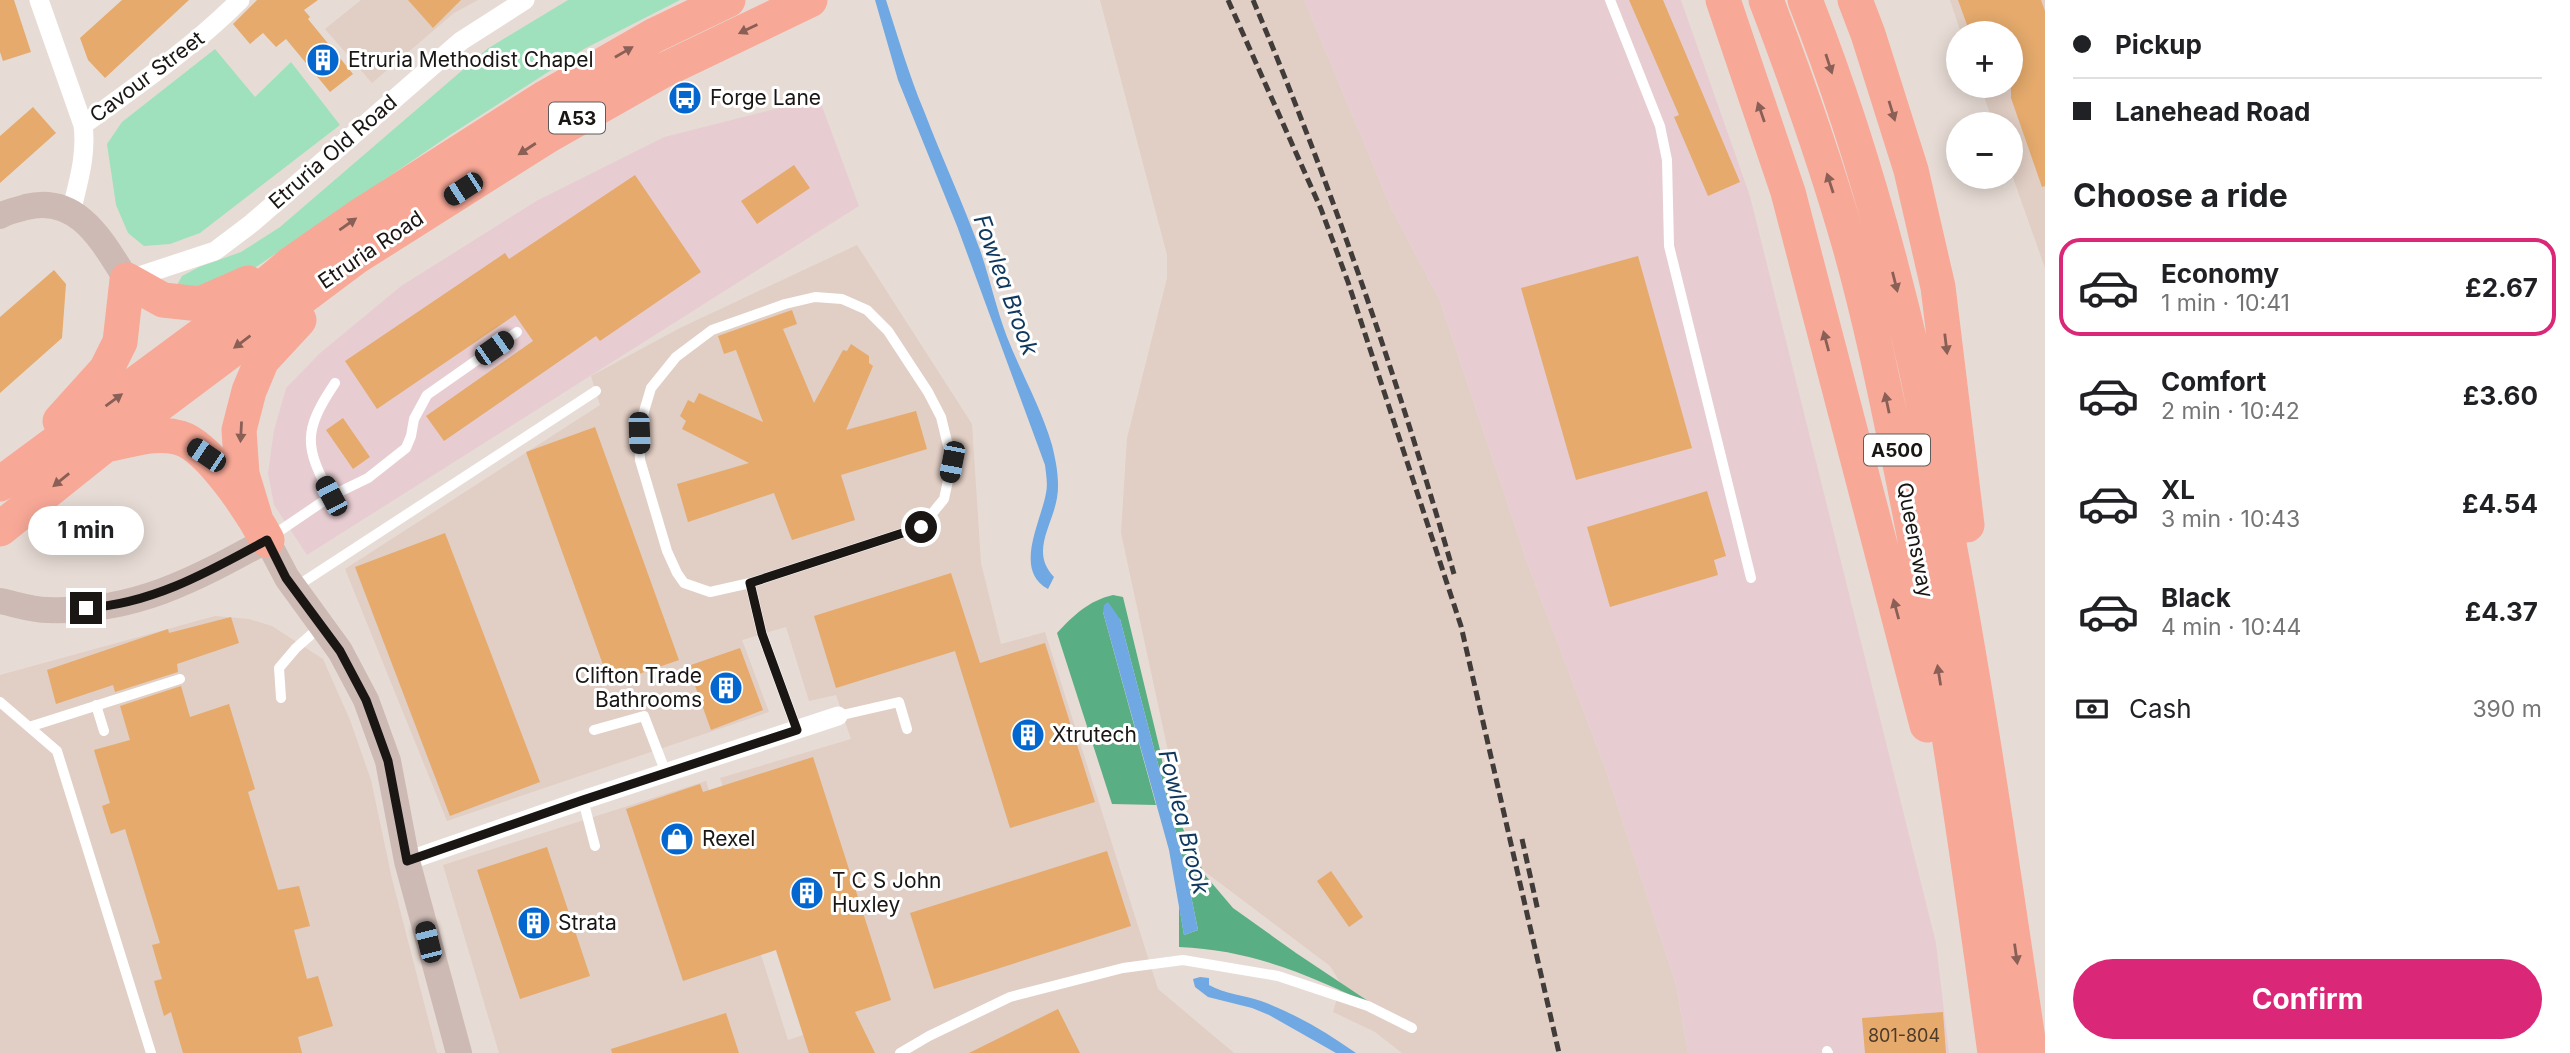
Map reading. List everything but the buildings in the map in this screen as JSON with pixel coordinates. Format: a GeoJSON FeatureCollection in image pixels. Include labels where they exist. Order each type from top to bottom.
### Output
{"type":"FeatureCollection","features":[{"type":"Feature","properties":{"kind":"highway","name":"Etruria Road"},"geometry":{"type":"LineString","coordinates":[[4,481],[242,306],[292,263],[358,217],[543,99],[655,34],[728,0]]}},
{"type":"Feature","properties":{"kind":"highway","name":"Etruria Road"},"geometry":{"type":"LineString","coordinates":[[0,529],[104,445],[356,257],[565,125],[660,72],[810,0]]}},
{"type":"Feature","properties":{"kind":"highway"},"geometry":{"type":"LineString","coordinates":[[1723,0],[1787,192],[1976,912]]}},
{"type":"Feature","properties":{"kind":"highway","name":"Queensway"},"geometry":{"type":"LineString","coordinates":[[1766,0],[1799,86],[1850,246],[1877,353],[1924,583],[1976,912],[1995,1053]]}},
{"type":"Feature","properties":{"kind":"highway","name":"Queensway"},"geometry":{"type":"LineString","coordinates":[[1805,0],[1821,39],[1881,224],[1916,370],[1964,622],[2007,886],[2030,1053]]}},
{"type":"Feature","properties":{"kind":"highway"},"geometry":{"type":"LineString","coordinates":[[1855,0],[1911,170],[1938,288],[1986,664],[2007,886]]}},
{"type":"Feature","properties":{"kind":"highway"},"geometry":{"type":"LineString","coordinates":[[261,528],[242,474],[239,430],[249,391],[262,360],[356,257]]}},
{"type":"Feature","properties":{"kind":"highway"},"geometry":{"type":"LineString","coordinates":[[4,481],[106,370],[120,342],[127,280],[163,300],[200,304],[292,263]]}},
{"type":"Feature","properties":{"kind":"highway"},"geometry":{"type":"LineString","coordinates":[[104,445],[150,436],[181,438],[206,455],[261,528]]}},
{"type":"Feature","properties":{"kind":"street"},"geometry":{"type":"LineString","coordinates":[[39,0],[83,125],[85,142],[71,212]]}},
{"type":"Feature","properties":{"kind":"street","name":"Cavour Street"},"geometry":{"type":"LineString","coordinates":[[83,125],[209,31],[240,0]]}},
{"type":"Feature","properties":{"kind":"street","name":"Etruria Old Road"},"geometry":{"type":"LineString","coordinates":[[127,280],[215,251],[252,223],[461,41],[525,0]]}},
{"type":"Feature","properties":{"kind":"street"},"geometry":{"type":"LineString","coordinates":[[0,216],[34,205],[71,212],[90,226],[127,280]]}},
{"type":"Feature","properties":{"kind":"street"},"geometry":{"type":"LineString","coordinates":[[0,601],[46,610],[106,607],[138,600],[195,579],[261,528],[294,588],[340,651],[366,700],[388,761],[407,861],[459,1053]]}},
{"type":"Feature","properties":{"kind":"street"},"geometry":{"type":"LineString","coordinates":[[407,861],[838,716]]}},
{"type":"Feature","properties":{"kind":"lane"},"geometry":{"type":"LineString","coordinates":[[1610,0],[1660,126],[1667,160],[1669,246],[1751,578]]}},
{"type":"Feature","properties":{"kind":"lane"},"geometry":{"type":"LineString","coordinates":[[815,297],[842,299],[867,310],[888,331],[928,391],[941,417],[952,462],[944,499],[921,527],[750,583],[710,592],[684,583],[677,573],[667,551],[640,460],[639,433],[651,388],[676,356],[712,330],[785,304],[815,297]]}},
{"type":"Feature","properties":{"kind":"lane"},"geometry":{"type":"LineString","coordinates":[[261,528],[368,478],[406,448],[414,419],[427,395],[517,332]]}},
{"type":"Feature","properties":{"kind":"lane"},"geometry":{"type":"LineString","coordinates":[[331,496],[313,457],[311,429],[315,415],[335,383]]}},
{"type":"Feature","properties":{"kind":"lane"},"geometry":{"type":"LineString","coordinates":[[294,588],[596,391]]}},
{"type":"Feature","properties":{"kind":"lane"},"geometry":{"type":"LineString","coordinates":[[750,583],[762,634],[797,730]]}},
{"type":"Feature","properties":{"kind":"lane"},"geometry":{"type":"LineString","coordinates":[[281,698],[279,668],[321,625]]}},
{"type":"Feature","properties":{"kind":"lane"},"geometry":{"type":"LineString","coordinates":[[29,727],[180,678]]}},
{"type":"Feature","properties":{"kind":"lane"},"geometry":{"type":"LineString","coordinates":[[0,702],[57,751],[150,1053]]}},
{"type":"Feature","properties":{"kind":"lane"},"geometry":{"type":"LineString","coordinates":[[838,716],[899,702],[907,729]]}},
{"type":"Feature","properties":{"kind":"lane"},"geometry":{"type":"LineString","coordinates":[[96,705],[104,731]]}},
{"type":"Feature","properties":{"kind":"lane"},"geometry":{"type":"LineString","coordinates":[[594,730],[644,716],[666,774]]}},
{"type":"Feature","properties":{"kind":"lane"},"geometry":{"type":"LineString","coordinates":[[583,800],[595,846]]}},
{"type":"Feature","properties":{"kind":"lane"},"geometry":{"type":"LineString","coordinates":[[900,1053],[1010,997],[1124,968],[1183,960],[1279,976],[1368,1006],[1412,1028]]}},
{"type":"Feature","properties":{"kind":"shaded area"},"geometry":{"type":"Polygon","coordinates":[[[361,0],[478,0],[454,13],[372,83],[325,29],[361,0]]]}},
{"type":"Feature","properties":{"kind":"shaded area"},"geometry":{"type":"Polygon","coordinates":[[[1100,0],[1304,0],[1391,208],[1440,301],[1528,565],[1605,768],[1676,985],[1688,1053],[1402,1053],[1375,1032],[1333,1012],[1341,984],[1330,966],[1192,862],[1121,533],[1127,438],[1167,278],[1167,255],[1100,0]]]}},
{"type":"Feature","properties":{"kind":"shaded area"},"geometry":{"type":"Polygon","coordinates":[[[1304,0],[1681,0],[1750,196],[1936,943],[1949,1053],[1688,1053],[1676,985],[1605,768],[1528,565],[1440,301],[1391,208],[1304,0]]]}},
{"type":"Feature","properties":{"kind":"shaded area"},"geometry":{"type":"Polygon","coordinates":[[[1950,0],[2045,0],[2045,268],[2017,189],[2023,189],[2023,112],[1990,112],[1984,98],[2023,98],[2023,21],[1957,21],[1950,0]]]}},
{"type":"Feature","properties":{"kind":"shaded area"},"geometry":{"type":"Polygon","coordinates":[[[819,98],[859,206],[307,555],[274,505],[268,473],[274,430],[286,388],[320,353],[401,286],[538,200],[664,137],[819,98]]]}},
{"type":"Feature","properties":{"kind":"shaded area"},"geometry":{"type":"Polygon","coordinates":[[[857,245],[972,424],[981,563],[1001,644],[1045,632],[1158,989],[1234,1053],[499,1053],[443,865],[706,781],[788,1040],[803,1035],[720,778],[851,739],[836,695],[809,701],[786,627],[742,640],[769,712],[447,821],[345,569],[600,405],[591,376],[680,328],[857,245]]]}},
{"type":"Feature","properties":{"kind":"shaded area"},"geometry":{"type":"Polygon","coordinates":[[[215,616],[249,619],[272,626],[323,659],[350,720],[371,780],[392,879],[437,1053],[0,1053],[0,675],[215,616]]]}},
{"type":"Feature","properties":{"kind":"green space"},"geometry":{"type":"Polygon","coordinates":[[[568,0],[680,0],[584,49],[450,135],[256,267],[200,293],[177,285],[182,276],[241,252],[280,227],[487,49],[568,0]]]}},
{"type":"Feature","properties":{"kind":"green space"},"geometry":{"type":"Polygon","coordinates":[[[215,49],[255,97],[291,62],[340,125],[200,233],[170,244],[144,246],[128,233],[116,205],[107,144],[122,122],[215,49]]]}},
{"type":"Feature","properties":{"kind":"green space"},"geometry":{"type":"Polygon","coordinates":[[[1113,595],[1123,597],[1170,801],[1205,875],[1233,908],[1377,1007],[1281,966],[1232,953],[1179,947],[1179,905],[1184,935],[1198,930],[1186,871],[1120,619],[1103,612],[1156,805],[1112,804],[1057,633],[1082,610],[1113,595]]]}},
{"type":"Feature","properties":{"kind":"water"},"geometry":{"type":"Polygon","coordinates":[[[875,0],[886,0],[919,97],[980,250],[1007,337],[1052,445],[1058,485],[1043,549],[1047,568],[1054,577],[1048,589],[1038,581],[1032,570],[1031,558],[1035,531],[1047,490],[1045,465],[957,226],[898,80],[875,0]]]}},
{"type":"Feature","properties":{"kind":"water"},"geometry":{"type":"Polygon","coordinates":[[[1108,602],[1120,619],[1186,871],[1198,930],[1184,935],[1169,850],[1103,612],[1104,605],[1108,602]]]}},
{"type":"Feature","properties":{"kind":"water"},"geometry":{"type":"Polygon","coordinates":[[[1209,978],[1209,985],[1215,988],[1261,1001],[1286,1012],[1356,1053],[1336,1053],[1269,1015],[1208,997],[1195,987],[1193,979],[1209,978]]]}},
{"type":"Feature","properties":{"kind":"railway"},"geometry":{"type":"LineString","coordinates":[[1228,0],[1321,209],[1348,282],[1461,626],[1559,1053]]}},
{"type":"Feature","properties":{"kind":"railway"},"geometry":{"type":"LineString","coordinates":[[1253,0],[1310,141],[1362,284],[1454,574]]}},
{"type":"Feature","properties":{"kind":"railway"},"geometry":{"type":"LineString","coordinates":[[1522,839],[1538,911]]}},
{"type":"Feature","properties":{"kind":"place","name":"Etruria Methodist Chapel"},"geometry":{"type":"Point","coordinates":[323,60]}},
{"type":"Feature","properties":{"kind":"place","name":"Forge Lane"},"geometry":{"type":"Point","coordinates":[685,98]}},
{"type":"Feature","properties":{"kind":"place","name":"Clifton Trade Bathrooms"},"geometry":{"type":"Point","coordinates":[726,688]}},
{"type":"Feature","properties":{"kind":"place","name":"Xtrutech"},"geometry":{"type":"Point","coordinates":[1028,735]}},
{"type":"Feature","properties":{"kind":"place","name":"Rexel"},"geometry":{"type":"Point","coordinates":[677,839]}},
{"type":"Feature","properties":{"kind":"place","name":"T C S John Huxley"},"geometry":{"type":"Point","coordinates":[807,893]}},
{"type":"Feature","properties":{"kind":"place","name":"Strata"},"geometry":{"type":"Point","coordinates":[534,923]}},
{"type":"Feature","properties":{"kind":"route"},"geometry":{"type":"LineString","coordinates":[[86,608],[138,600],[195,579],[267,540],[286,578],[340,651],[366,700],[388,761],[407,861],[797,730],[762,634],[750,583],[921,527]]}},
{"type":"Feature","properties":{"kind":"water label","name":"Fowlea Brook"},"geometry":{"type":"Point","coordinates":[1006,285]}},
{"type":"Feature","properties":{"kind":"water label","name":"Fowlea Brook"},"geometry":{"type":"Point","coordinates":[1184,822]}}]}
